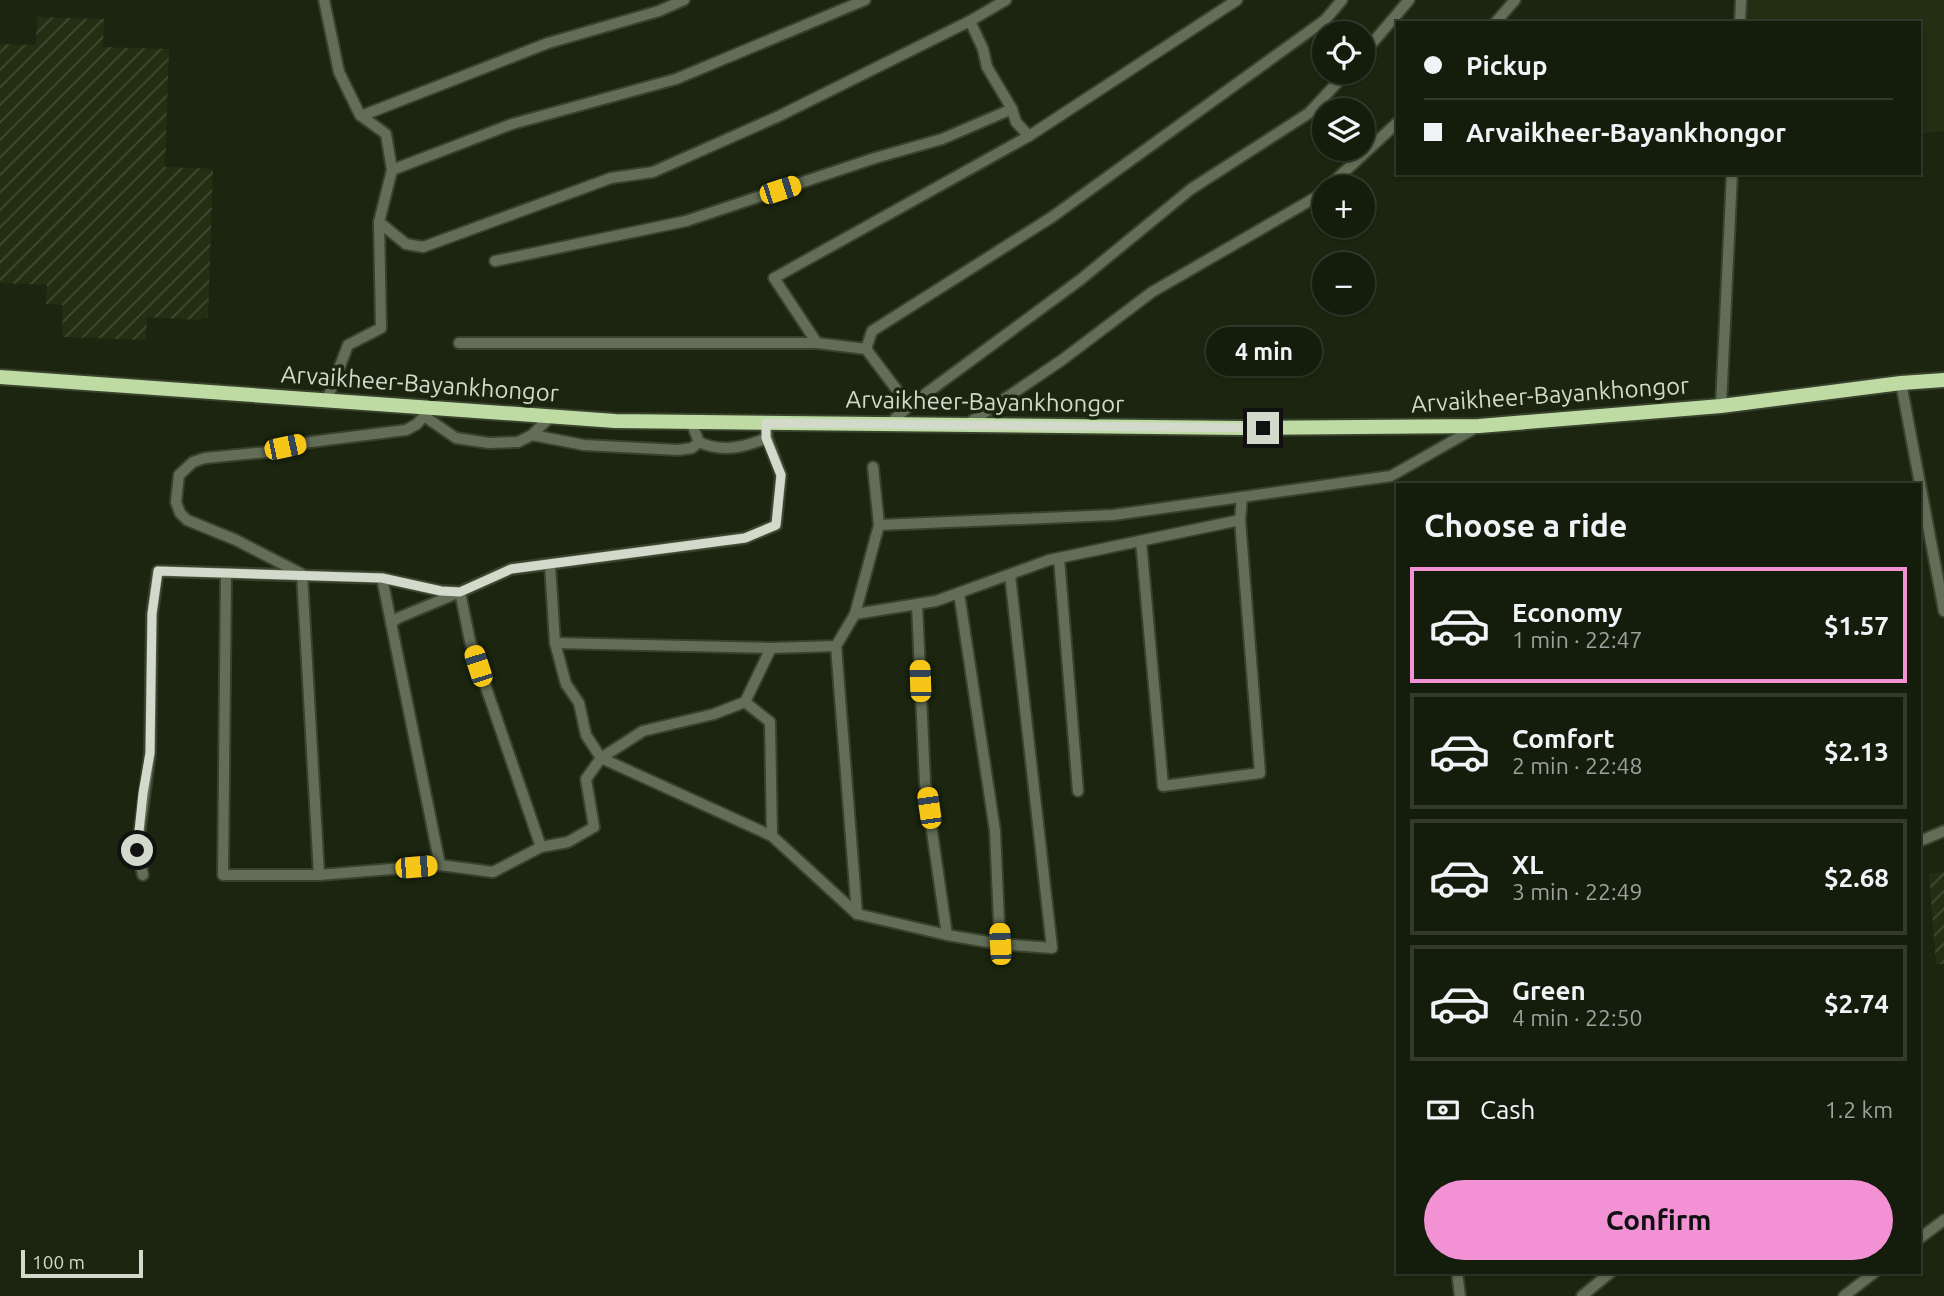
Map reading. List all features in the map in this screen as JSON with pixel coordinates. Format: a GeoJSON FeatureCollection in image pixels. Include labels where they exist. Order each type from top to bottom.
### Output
{"type":"FeatureCollection","features":[{"type":"Feature","properties":{"kind":"highway","name":"Arvaikheer-Bayankhongor"},"geometry":{"type":"LineString","coordinates":[[0,377],[327,400],[428,412],[691,422],[766,431],[889,424],[1243,428],[1479,426],[1721,406],[1944,380]]}},
{"type":"Feature","properties":{"kind":"street"},"geometry":{"type":"LineString","coordinates":[[324,0],[339,72],[361,116],[386,134],[392,170],[379,222],[382,328],[348,345],[327,400]]}},
{"type":"Feature","properties":{"kind":"street"},"geometry":{"type":"LineString","coordinates":[[361,116],[548,43],[684,0]]}},
{"type":"Feature","properties":{"kind":"street"},"geometry":{"type":"LineString","coordinates":[[392,170],[512,124],[676,79],[864,0]]}},
{"type":"Feature","properties":{"kind":"street"},"geometry":{"type":"LineString","coordinates":[[379,222],[406,244],[423,247],[611,178],[653,172],[779,116],[970,21],[1006,0]]}},
{"type":"Feature","properties":{"kind":"street"},"geometry":{"type":"LineString","coordinates":[[817,343],[774,278],[1029,136],[1237,0]]}},
{"type":"Feature","properties":{"kind":"street"},"geometry":{"type":"LineString","coordinates":[[866,349],[872,331],[1052,217],[1325,20],[1342,0]]}},
{"type":"Feature","properties":{"kind":"street"},"geometry":{"type":"LineString","coordinates":[[1375,40],[1409,0]]}},
{"type":"Feature","properties":{"kind":"street"},"geometry":{"type":"LineString","coordinates":[[1497,21],[1515,0]]}},
{"type":"Feature","properties":{"kind":"street"},"geometry":{"type":"LineString","coordinates":[[1740,21],[1741,0]]}},
{"type":"Feature","properties":{"kind":"street"},"geometry":{"type":"LineString","coordinates":[[970,21],[984,50],[987,67],[1012,108],[1016,122],[1029,136]]}},
{"type":"Feature","properties":{"kind":"street"},"geometry":{"type":"LineString","coordinates":[[889,424],[909,406],[1080,280],[1191,189],[1309,113],[1336,84]]}},
{"type":"Feature","properties":{"kind":"street"},"geometry":{"type":"LineString","coordinates":[[495,261],[685,221],[942,139],[1012,108]]}},
{"type":"Feature","properties":{"kind":"street"},"geometry":{"type":"LineString","coordinates":[[1341,175],[1396,124]]}},
{"type":"Feature","properties":{"kind":"street"},"geometry":{"type":"LineString","coordinates":[[1721,406],[1732,175]]}},
{"type":"Feature","properties":{"kind":"street"},"geometry":{"type":"LineString","coordinates":[[966,425],[1062,360],[1152,292],[1312,199]]}},
{"type":"Feature","properties":{"kind":"street"},"geometry":{"type":"LineString","coordinates":[[459,343],[817,343],[866,349],[909,406]]}},
{"type":"Feature","properties":{"kind":"street"},"geometry":{"type":"LineString","coordinates":[[1901,383],[1920,483]]}},
{"type":"Feature","properties":{"kind":"street"},"geometry":{"type":"LineString","coordinates":[[302,575],[236,540],[187,520],[180,513],[176,502],[179,475],[193,462],[205,458],[267,452],[310,442],[406,430],[428,412],[456,438],[489,443],[518,442],[532,435],[551,416]]}},
{"type":"Feature","properties":{"kind":"street"},"geometry":{"type":"LineString","coordinates":[[391,623],[511,569],[745,538],[776,525],[781,475],[766,431],[743,448],[710,448],[699,442],[691,422]]}},
{"type":"Feature","properties":{"kind":"street"},"geometry":{"type":"LineString","coordinates":[[879,525],[1114,515],[1391,476],[1479,426]]}},
{"type":"Feature","properties":{"kind":"street"},"geometry":{"type":"LineString","coordinates":[[532,435],[584,445],[678,450],[692,448],[699,442]]}},
{"type":"Feature","properties":{"kind":"street"},"geometry":{"type":"LineString","coordinates":[[857,914],[836,646],[855,614],[879,525],[873,467]]}},
{"type":"Feature","properties":{"kind":"street"},"geometry":{"type":"LineString","coordinates":[[1921,489],[1944,611]]}},
{"type":"Feature","properties":{"kind":"street"},"geometry":{"type":"LineString","coordinates":[[1142,541],[1163,786],[1260,773],[1240,520],[1242,497]]}},
{"type":"Feature","properties":{"kind":"street"},"geometry":{"type":"LineString","coordinates":[[855,614],[917,604],[959,593],[1059,558],[1240,520]]}},
{"type":"Feature","properties":{"kind":"street"},"geometry":{"type":"LineString","coordinates":[[1059,558],[1078,791]]}},
{"type":"Feature","properties":{"kind":"street"},"geometry":{"type":"LineString","coordinates":[[550,565],[555,643],[566,684],[579,703],[586,735],[601,758],[772,836],[857,914],[947,935],[1000,944],[1052,948],[1010,575]]}},
{"type":"Feature","properties":{"kind":"street"},"geometry":{"type":"LineString","coordinates":[[143,874],[137,850],[150,753],[152,614],[158,571],[382,578],[441,591],[460,592]]}},
{"type":"Feature","properties":{"kind":"street"},"geometry":{"type":"LineString","coordinates":[[226,574],[223,875],[319,875],[440,865],[493,872],[541,847],[568,842],[594,827],[586,779],[601,758],[643,731],[714,714],[745,702],[771,648]]}},
{"type":"Feature","properties":{"kind":"street"},"geometry":{"type":"LineString","coordinates":[[302,575],[319,875]]}},
{"type":"Feature","properties":{"kind":"street"},"geometry":{"type":"LineString","coordinates":[[382,578],[440,865]]}},
{"type":"Feature","properties":{"kind":"street"},"geometry":{"type":"LineString","coordinates":[[460,592],[470,641],[541,847]]}},
{"type":"Feature","properties":{"kind":"street"},"geometry":{"type":"LineString","coordinates":[[959,593],[995,831],[1000,944]]}},
{"type":"Feature","properties":{"kind":"street"},"geometry":{"type":"LineString","coordinates":[[917,604],[925,783],[947,935]]}},
{"type":"Feature","properties":{"kind":"street"},"geometry":{"type":"LineString","coordinates":[[555,643],[771,648],[836,646]]}},
{"type":"Feature","properties":{"kind":"street"},"geometry":{"type":"LineString","coordinates":[[745,702],[770,722],[772,836]]}},
{"type":"Feature","properties":{"kind":"street"},"geometry":{"type":"LineString","coordinates":[[1921,841],[1944,831]]}},
{"type":"Feature","properties":{"kind":"street"},"geometry":{"type":"LineString","coordinates":[[1921,1237],[1944,1220]]}},
{"type":"Feature","properties":{"kind":"street"},"geometry":{"type":"LineString","coordinates":[[1457,1274],[1460,1296]]}},
{"type":"Feature","properties":{"kind":"street"},"geometry":{"type":"LineString","coordinates":[[1582,1295],[1608,1274]]}},
{"type":"Feature","properties":{"kind":"street"},"geometry":{"type":"LineString","coordinates":[[1844,1296],[1872,1274]]}},
{"type":"Feature","properties":{"kind":"shaded area"},"geometry":{"type":"Polygon","coordinates":[[[1746,0],[1944,0],[1944,131],[1921,134],[1921,21],[1745,21],[1746,0]]]}},
{"type":"Feature","properties":{"kind":"shaded area"},"geometry":{"type":"Polygon","coordinates":[[[37,17],[104,19],[103,47],[169,49],[165,167],[213,169],[208,317],[198,320],[147,317],[146,340],[62,337],[63,305],[46,304],[47,285],[0,283],[0,44],[36,45],[37,17]]]}},
{"type":"Feature","properties":{"kind":"shaded area"},"geometry":{"type":"Polygon","coordinates":[[[1944,872],[1944,964],[1936,964],[1929,874],[1944,872]]]}},
{"type":"Feature","properties":{"kind":"route"},"geometry":{"type":"LineString","coordinates":[[137,850],[150,753],[152,614],[158,571],[382,578],[441,591],[460,592],[511,569],[745,538],[776,525],[781,475],[766,438],[766,423],[1263,428]]}}]}
